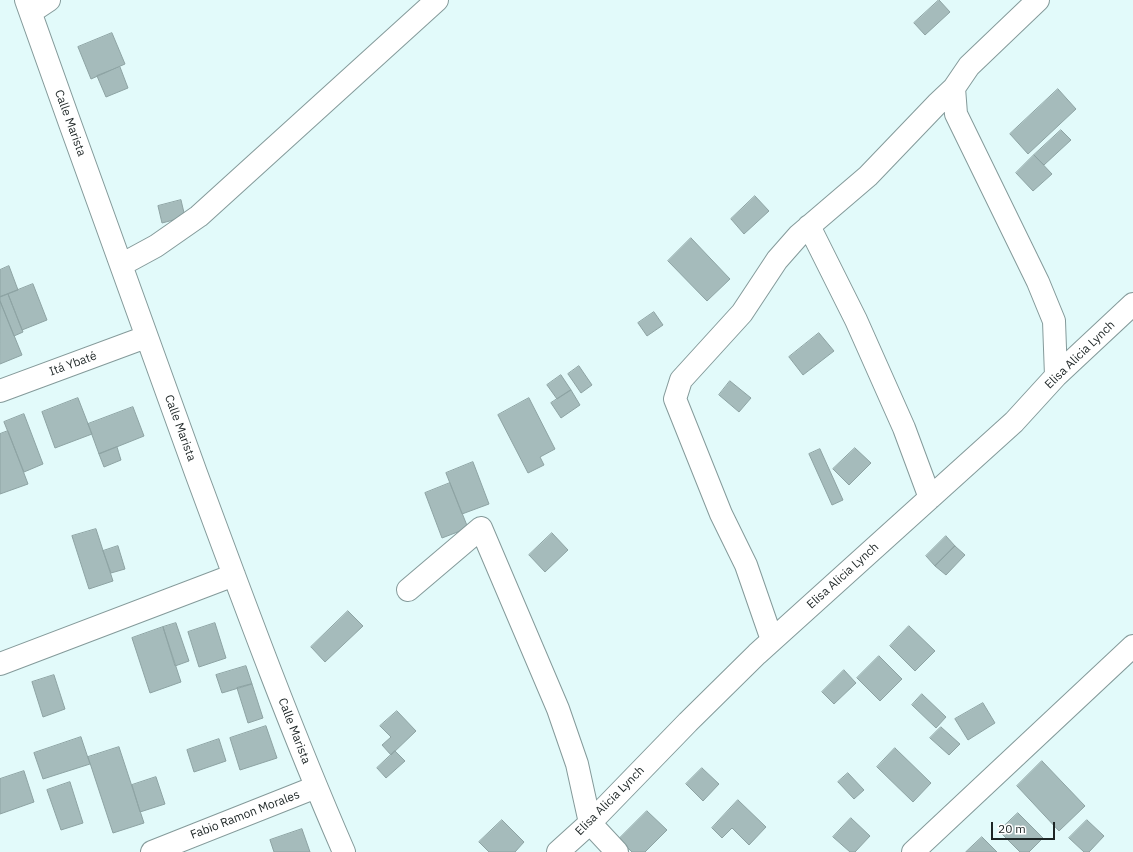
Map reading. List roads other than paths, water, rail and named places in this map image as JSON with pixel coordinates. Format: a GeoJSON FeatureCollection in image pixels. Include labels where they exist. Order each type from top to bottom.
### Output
{"type":"FeatureCollection","features":[{"type":"Feature","properties":{"kind":"street"},"geometry":{"type":"LineString","coordinates":[[28,6],[49,0]]}},
{"type":"Feature","properties":{"kind":"street"},"geometry":{"type":"LineString","coordinates":[[120,265],[156,246],[199,216],[437,0]]}},
{"type":"Feature","properties":{"kind":"street"},"geometry":{"type":"LineString","coordinates":[[772,640],[746,565],[721,514],[675,399],[681,380],[742,313],[777,260],[799,235],[868,176],[936,104],[954,88],[969,66],[1038,0]]}},
{"type":"Feature","properties":{"kind":"street","name":"Calle Marista"},"geometry":{"type":"LineString","coordinates":[[28,6],[146,337],[234,574],[316,788],[344,852]]}},
{"type":"Feature","properties":{"kind":"street"},"geometry":{"type":"LineString","coordinates":[[954,88],[956,114],[1038,282],[1054,321],[1056,376]]}},
{"type":"Feature","properties":{"kind":"street"},"geometry":{"type":"LineString","coordinates":[[810,226],[856,320],[904,428],[930,498]]}},
{"type":"Feature","properties":{"kind":"street","name":"Elisa Alicia Lynch"},"geometry":{"type":"LineString","coordinates":[[558,852],[590,823],[682,728],[772,640],[1014,422],[1056,376],[1133,304]]}},
{"type":"Feature","properties":{"kind":"street","name":"Itá Ybaté"},"geometry":{"type":"LineString","coordinates":[[0,391],[146,337]]}},
{"type":"Feature","properties":{"kind":"street"},"geometry":{"type":"LineString","coordinates":[[408,590],[481,528],[558,709],[577,764],[590,823],[617,852]]}},
{"type":"Feature","properties":{"kind":"street"},"geometry":{"type":"LineString","coordinates":[[0,664],[234,574]]}},
{"type":"Feature","properties":{"kind":"street"},"geometry":{"type":"LineString","coordinates":[[913,852],[1133,646]]}},
{"type":"Feature","properties":{"kind":"street","name":"Fabio Ramon Morales"},"geometry":{"type":"LineString","coordinates":[[152,852],[316,788]]}}]}
